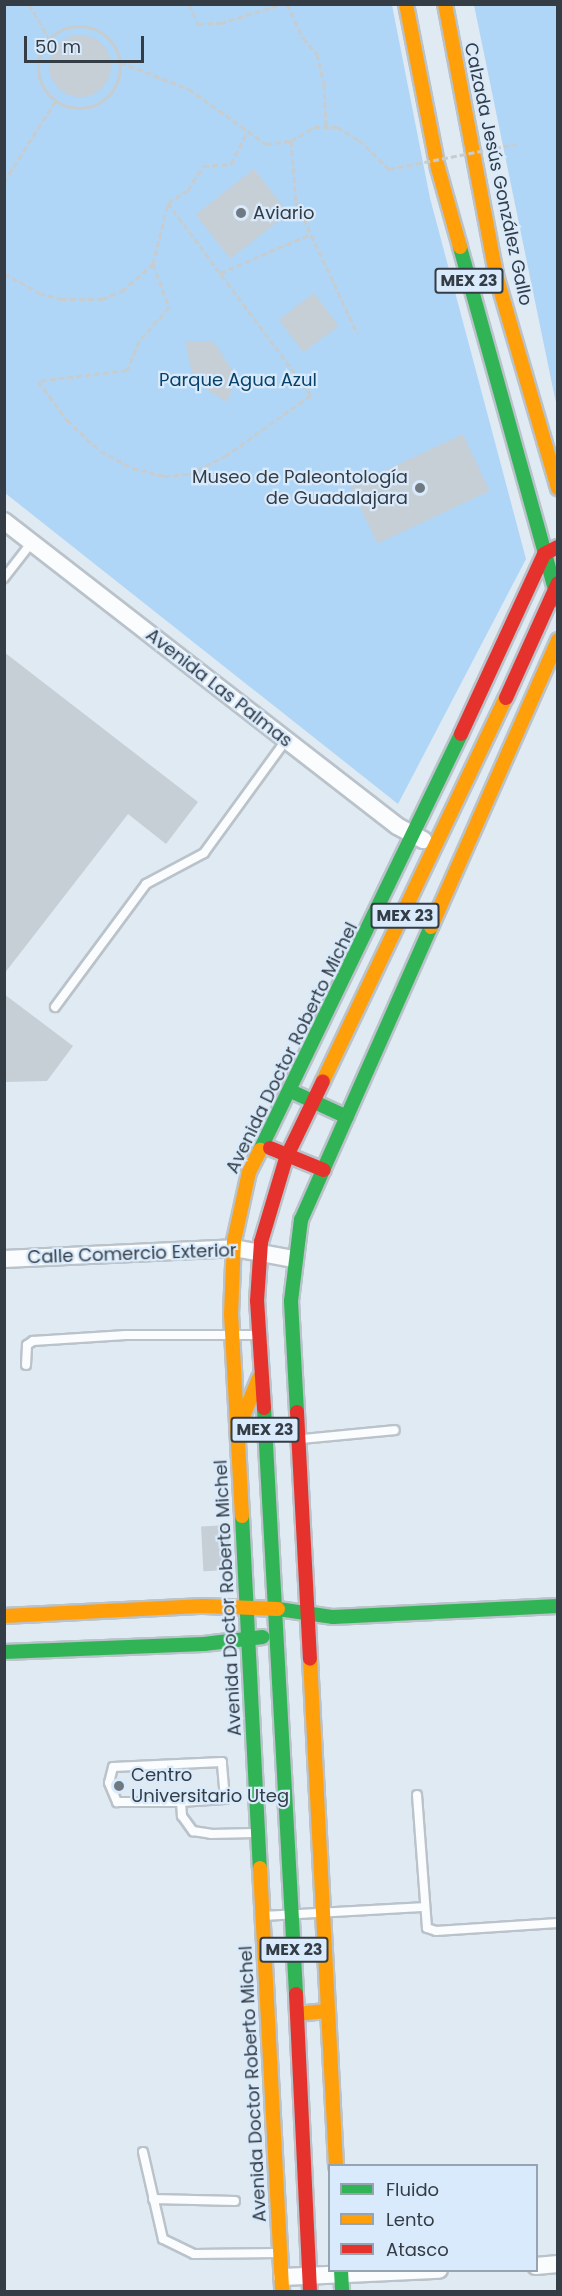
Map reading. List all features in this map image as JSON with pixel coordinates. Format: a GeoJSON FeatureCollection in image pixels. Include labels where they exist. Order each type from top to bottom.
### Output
{"type":"FeatureCollection","features":[{"type":"Feature","properties":{"kind":"main road","name":"MEX 23"},"geometry":{"type":"LineString","coordinates":[[310,2284],[292,1913],[295,1679],[293,1633],[277,1609],[287,1541],[285,1492],[272,1326],[260,1251],[286,1158],[438,848],[556,591],[438,168],[406,4]]}},
{"type":"Feature","properties":{"kind":"main road","name":"Calzada Jesús González Gallo"},"geometry":{"type":"LineString","coordinates":[[445,4],[496,275],[558,488]]}},
{"type":"Feature","properties":{"kind":"main road"},"geometry":{"type":"LineString","coordinates":[[544,554],[558,547]]}},
{"type":"Feature","properties":{"kind":"main road","name":"Avenida Doctor Roberto Michel"},"geometry":{"type":"LineString","coordinates":[[282,2284],[232,1337],[234,1248],[249,1172],[291,1091],[414,836],[544,554]]}},
{"type":"Feature","properties":{"kind":"main road"},"geometry":{"type":"LineString","coordinates":[[336,2164],[323,1912],[295,1679],[293,1633],[306,1610],[287,1541],[285,1492],[298,1440],[274,1364],[272,1326],[294,1259],[301,1220],[558,640]]}},
{"type":"Feature","properties":{"kind":"main road"},"geometry":{"type":"LineString","coordinates":[[402,922],[429,934]]}},
{"type":"Feature","properties":{"kind":"main road"},"geometry":{"type":"LineString","coordinates":[[291,1091],[347,1117]]}},
{"type":"Feature","properties":{"kind":"main road"},"geometry":{"type":"LineString","coordinates":[[263,1144],[286,1158],[324,1170]]}},
{"type":"Feature","properties":{"kind":"main road"},"geometry":{"type":"LineString","coordinates":[[237,1431],[274,1364]]}},
{"type":"Feature","properties":{"kind":"main road"},"geometry":{"type":"LineString","coordinates":[[4,1616],[37,1617],[204,1606],[306,1610],[333,1617],[558,1606]]}},
{"type":"Feature","properties":{"kind":"main road"},"geometry":{"type":"LineString","coordinates":[[4,1652],[204,1644],[293,1633],[333,1617]]}},
{"type":"Feature","properties":{"kind":"main road"},"geometry":{"type":"LineString","coordinates":[[297,2014],[328,2011]]}},
{"type":"Feature","properties":{"kind":"street","name":"Avenida Las Palmas"},"geometry":{"type":"LineString","coordinates":[[4,521],[286,740],[414,836],[438,848]]}},
{"type":"Feature","properties":{"kind":"street","name":"Calle Comercio Exterior"},"geometry":{"type":"LineString","coordinates":[[4,1259],[234,1248],[294,1259]]}},
{"type":"Feature","properties":{"kind":"street"},"geometry":{"type":"LineString","coordinates":[[538,2266],[558,2265]]}},
{"type":"Feature","properties":{"kind":"street"},"geometry":{"type":"LineString","coordinates":[[282,2284],[310,2284],[428,2272]]}},
{"type":"Feature","properties":{"kind":"lane"},"geometry":{"type":"LineString","coordinates":[[4,578],[32,542]]}},
{"type":"Feature","properties":{"kind":"lane"},"geometry":{"type":"LineString","coordinates":[[55,1007],[146,885],[204,853],[286,740]]}},
{"type":"Feature","properties":{"kind":"lane"},"geometry":{"type":"LineString","coordinates":[[26,1365],[26,1348],[33,1341],[126,1335],[232,1337],[272,1326]]}},
{"type":"Feature","properties":{"kind":"lane"},"geometry":{"type":"LineString","coordinates":[[298,1440],[395,1430]]}},
{"type":"Feature","properties":{"kind":"lane"},"geometry":{"type":"LineString","coordinates":[[222,1762],[225,1799],[181,1802],[117,1802],[109,1783],[113,1767],[222,1762]]}},
{"type":"Feature","properties":{"kind":"lane"},"geometry":{"type":"LineString","coordinates":[[417,1795],[422,1906],[427,1928],[436,1931],[558,1923]]}},
{"type":"Feature","properties":{"kind":"lane"},"geometry":{"type":"LineString","coordinates":[[181,1802],[182,1816],[194,1831],[211,1834],[258,1832]]}},
{"type":"Feature","properties":{"kind":"lane"},"geometry":{"type":"LineString","coordinates":[[263,1916],[422,1906]]}},
{"type":"Feature","properties":{"kind":"lane"},"geometry":{"type":"LineString","coordinates":[[143,2152],[163,2239],[177,2249],[194,2254],[280,2253]]}},
{"type":"Feature","properties":{"kind":"lane"},"geometry":{"type":"LineString","coordinates":[[153,2199],[235,2201]]}},
{"type":"Feature","properties":{"kind":"path"},"geometry":{"type":"LineString","coordinates":[[189,4],[198,24],[220,23],[285,4],[303,38],[317,54],[324,84],[326,127]]}},
{"type":"Feature","properties":{"kind":"path"},"geometry":{"type":"LineString","coordinates":[[31,5],[50,38]]}},
{"type":"Feature","properties":{"kind":"path"},"geometry":{"type":"LineString","coordinates":[[73,26],[86,26],[109,39],[120,63],[114,88],[95,105],[68,106],[56,100],[40,78],[42,50],[50,38],[73,26]]}},
{"type":"Feature","properties":{"kind":"path"},"geometry":{"type":"LineString","coordinates":[[120,63],[189,88],[266,144],[291,141],[314,127],[338,127],[359,140],[389,169],[516,144]]}},
{"type":"Feature","properties":{"kind":"path"},"geometry":{"type":"LineString","coordinates":[[4,182],[56,100]]}},
{"type":"Feature","properties":{"kind":"path"},"geometry":{"type":"LineString","coordinates":[[168,203],[311,395],[225,456],[189,474],[164,476],[132,468],[100,451],[67,420],[38,381],[127,370],[139,341],[169,307],[153,264],[168,203],[188,190],[203,166],[231,164],[247,132]]}},
{"type":"Feature","properties":{"kind":"path"},"geometry":{"type":"LineString","coordinates":[[291,141],[296,202],[357,333]]}},
{"type":"Feature","properties":{"kind":"path"},"geometry":{"type":"LineString","coordinates":[[220,273],[311,234]]}},
{"type":"Feature","properties":{"kind":"path"},"geometry":{"type":"LineString","coordinates":[[4,273],[39,293],[84,301],[122,291],[153,264]]}},
{"type":"Feature","properties":{"kind":"green space","name":"Parque Agua Azul"},"geometry":{"type":"Polygon","coordinates":[[[4,5],[392,5],[430,198],[526,559],[398,804],[5,493],[4,5]]]}},
{"type":"Feature","properties":{"kind":"green space"},"geometry":{"type":"Polygon","coordinates":[[[474,5],[557,5],[557,407],[552,384],[474,5]]]}},
{"type":"Feature","properties":{"kind":"building"},"geometry":{"type":"Polygon","coordinates":[[[80,35],[102,44],[111,66],[102,88],[80,97],[58,88],[49,66],[58,44],[80,35]]]}},
{"type":"Feature","properties":{"kind":"building","name":"Aviario"},"geometry":{"type":"Polygon","coordinates":[[[254,169],[288,213],[230,259],[196,215],[254,169]]]}},
{"type":"Feature","properties":{"kind":"building"},"geometry":{"type":"Polygon","coordinates":[[[314,293],[339,326],[304,352],[279,319],[314,293]]]}},
{"type":"Feature","properties":{"kind":"building"},"geometry":{"type":"Polygon","coordinates":[[[185,341],[213,341],[237,377],[227,402],[194,382],[185,341]]]}},
{"type":"Feature","properties":{"kind":"building","name":"Museo de Paleontología de Guadalajara"},"geometry":{"type":"Polygon","coordinates":[[[463,434],[490,491],[377,544],[351,486],[463,434]]]}},
{"type":"Feature","properties":{"kind":"building"},"geometry":{"type":"Polygon","coordinates":[[[4,652],[198,802],[166,844],[128,814],[4,974],[4,652]]]}},
{"type":"Feature","properties":{"kind":"building"},"geometry":{"type":"Polygon","coordinates":[[[4,994],[73,1046],[47,1081],[4,1082],[4,994]]]}},
{"type":"Feature","properties":{"kind":"building"},"geometry":{"type":"Polygon","coordinates":[[[228,1525],[230,1570],[203,1571],[201,1526],[228,1525]]]}},
{"type":"Feature","properties":{"kind":"traffic: fast"},"geometry":{"type":"LineString","coordinates":[[460,247],[558,601]]}},
{"type":"Feature","properties":{"kind":"traffic: fast"},"geometry":{"type":"LineString","coordinates":[[260,1150],[461,734]]}},
{"type":"Feature","properties":{"kind":"traffic: fast"},"geometry":{"type":"LineString","coordinates":[[297,1412],[291,1301],[301,1220],[431,927]]}},
{"type":"Feature","properties":{"kind":"traffic: fast"},"geometry":{"type":"LineString","coordinates":[[295,1093],[347,1117]]}},
{"type":"Feature","properties":{"kind":"traffic: fast"},"geometry":{"type":"LineString","coordinates":[[264,1408],[296,1994]]}},
{"type":"Feature","properties":{"kind":"traffic: fast"},"geometry":{"type":"LineString","coordinates":[[242,1516],[260,1868]]}},
{"type":"Feature","properties":{"kind":"traffic: fast"},"geometry":{"type":"LineString","coordinates":[[278,1609],[333,1617],[558,1606]]}},
{"type":"Feature","properties":{"kind":"traffic: fast"},"geometry":{"type":"LineString","coordinates":[[4,1652],[204,1644],[263,1637]]}},
{"type":"Feature","properties":{"kind":"traffic: fast"},"geometry":{"type":"LineString","coordinates":[[341,2272],[342,2292]]}},
{"type":"Feature","properties":{"kind":"traffic: slow"},"geometry":{"type":"LineString","coordinates":[[406,4],[438,168],[460,247]]}},
{"type":"Feature","properties":{"kind":"traffic: slow"},"geometry":{"type":"LineString","coordinates":[[445,4],[496,275],[558,488]]}},
{"type":"Feature","properties":{"kind":"traffic: slow"},"geometry":{"type":"LineString","coordinates":[[431,927],[558,640]]}},
{"type":"Feature","properties":{"kind":"traffic: slow"},"geometry":{"type":"LineString","coordinates":[[323,1081],[506,698]]}},
{"type":"Feature","properties":{"kind":"traffic: slow"},"geometry":{"type":"LineString","coordinates":[[242,1516],[231,1315],[234,1241],[249,1172],[260,1150]]}},
{"type":"Feature","properties":{"kind":"traffic: slow"},"geometry":{"type":"LineString","coordinates":[[237,1431],[259,1378]]}},
{"type":"Feature","properties":{"kind":"traffic: slow"},"geometry":{"type":"LineString","coordinates":[[4,1616],[204,1606],[278,1609]]}},
{"type":"Feature","properties":{"kind":"traffic: slow"},"geometry":{"type":"LineString","coordinates":[[310,1659],[336,2164]]}},
{"type":"Feature","properties":{"kind":"traffic: slow"},"geometry":{"type":"LineString","coordinates":[[260,1868],[282,2292]]}},
{"type":"Feature","properties":{"kind":"traffic: slow"},"geometry":{"type":"LineString","coordinates":[[297,2014],[328,2011]]}},
{"type":"Feature","properties":{"kind":"traffic: jam"},"geometry":{"type":"LineString","coordinates":[[461,734],[544,554],[558,547]]}},
{"type":"Feature","properties":{"kind":"traffic: jam"},"geometry":{"type":"LineString","coordinates":[[506,698],[558,583]]}},
{"type":"Feature","properties":{"kind":"traffic: jam"},"geometry":{"type":"LineString","coordinates":[[264,1408],[257,1301],[261,1242],[286,1158],[323,1081]]}},
{"type":"Feature","properties":{"kind":"traffic: jam"},"geometry":{"type":"LineString","coordinates":[[270,1148],[324,1170]]}},
{"type":"Feature","properties":{"kind":"traffic: jam"},"geometry":{"type":"LineString","coordinates":[[297,1412],[310,1659]]}},
{"type":"Feature","properties":{"kind":"traffic: jam"},"geometry":{"type":"LineString","coordinates":[[296,1994],[310,2292]]}},
{"type":"Feature","properties":{"kind":"place","name":"Aviario"},"geometry":{"type":"Point","coordinates":[241,213]}},
{"type":"Feature","properties":{"kind":"place","name":"Museo de Paleontología de Guadalajara"},"geometry":{"type":"Point","coordinates":[420,488]}},
{"type":"Feature","properties":{"kind":"place","name":"Centro Universitario Uteg"},"geometry":{"type":"Point","coordinates":[119,1786]}}]}
